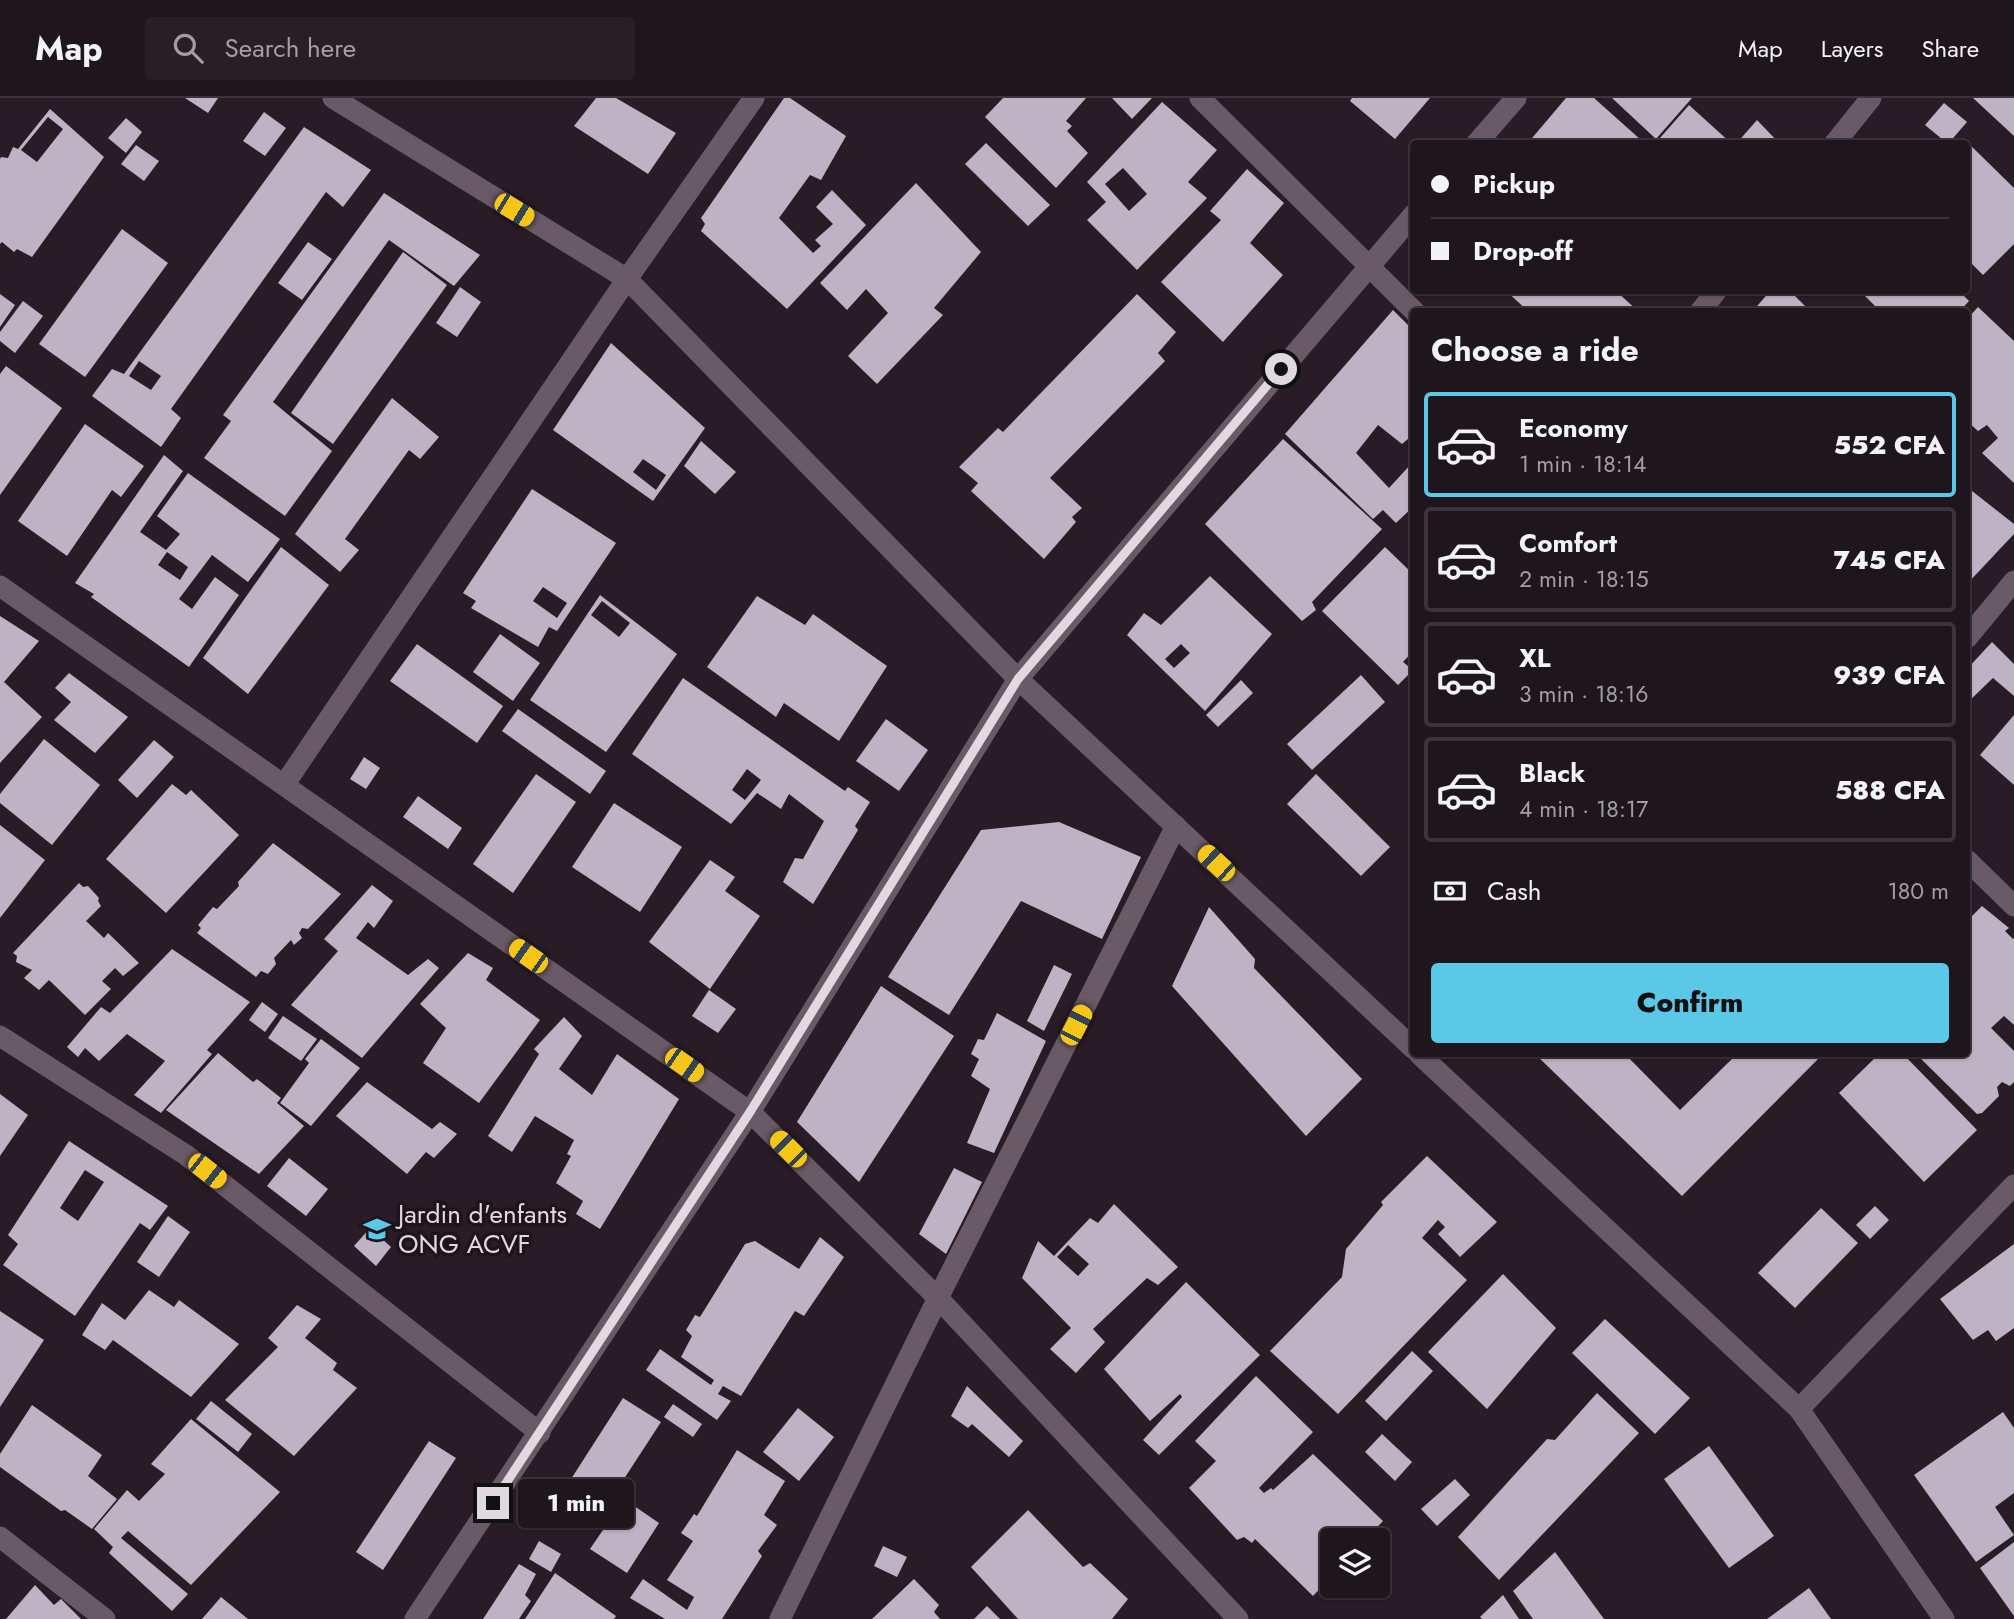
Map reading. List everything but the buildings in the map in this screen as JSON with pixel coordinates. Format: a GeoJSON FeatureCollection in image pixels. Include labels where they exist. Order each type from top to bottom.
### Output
{"type":"FeatureCollection","features":[{"type":"Feature","properties":{"kind":"street"},"geometry":{"type":"LineString","coordinates":[[333,98],[627,279],[1018,679],[1410,1045]]}},
{"type":"Feature","properties":{"kind":"street"},"geometry":{"type":"LineString","coordinates":[[284,785],[627,279],[754,98]]}},
{"type":"Feature","properties":{"kind":"street"},"geometry":{"type":"LineString","coordinates":[[1200,98],[1411,308]]}},
{"type":"Feature","properties":{"kind":"street"},"geometry":{"type":"LineString","coordinates":[[1479,140],[1516,98]]}},
{"type":"Feature","properties":{"kind":"street"},"geometry":{"type":"LineString","coordinates":[[1837,140],[1871,98]]}},
{"type":"Feature","properties":{"kind":"street"},"geometry":{"type":"LineString","coordinates":[[415,1619],[750,1112],[1018,679],[1410,219]]}},
{"type":"Feature","properties":{"kind":"street"},"geometry":{"type":"LineString","coordinates":[[1703,308],[1714,294]]}},
{"type":"Feature","properties":{"kind":"street"},"geometry":{"type":"LineString","coordinates":[[1970,634],[2014,581]]}},
{"type":"Feature","properties":{"kind":"street"},"geometry":{"type":"LineString","coordinates":[[0,586],[750,1112],[938,1298],[1236,1618]]}},
{"type":"Feature","properties":{"kind":"street"},"geometry":{"type":"LineString","coordinates":[[780,1619],[1176,826]]}},
{"type":"Feature","properties":{"kind":"street"},"geometry":{"type":"LineString","coordinates":[[1970,863],[2014,906]]}},
{"type":"Feature","properties":{"kind":"street"},"geometry":{"type":"LineString","coordinates":[[0,1036],[186,1155],[540,1433]]}},
{"type":"Feature","properties":{"kind":"street"},"geometry":{"type":"LineString","coordinates":[[1422,1057],[1798,1409],[1944,1619]]}},
{"type":"Feature","properties":{"kind":"street"},"geometry":{"type":"LineString","coordinates":[[1798,1409],[2014,1185]]}},
{"type":"Feature","properties":{"kind":"street"},"geometry":{"type":"LineString","coordinates":[[0,1537],[105,1619]]}},
{"type":"Feature","properties":{"kind":"place","name":"Jardin d'enfants ONG ACVF"},"geometry":{"type":"Point","coordinates":[377,1229]}},
{"type":"Feature","properties":{"kind":"route"},"geometry":{"type":"LineString","coordinates":[[493,1503],[750,1112],[1018,679],[1281,369]]}}]}
